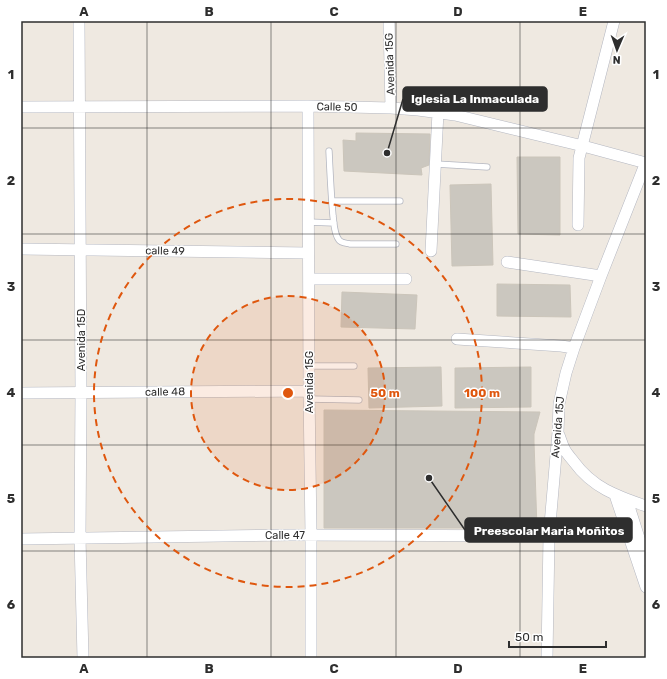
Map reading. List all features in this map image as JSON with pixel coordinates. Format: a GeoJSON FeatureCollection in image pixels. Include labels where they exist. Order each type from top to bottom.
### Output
{"type":"FeatureCollection","features":[{"type":"Feature","properties":{"kind":"street","name":"Avenida 15D"},"geometry":{"type":"LineString","coordinates":[[79,21],[81,393],[80,538],[83,658]]}},
{"type":"Feature","properties":{"kind":"street","name":"Avenida 15G"},"geometry":{"type":"LineString","coordinates":[[389,21],[391,108]]}},
{"type":"Feature","properties":{"kind":"street"},"geometry":{"type":"LineString","coordinates":[[578,225],[579,158],[614,21]]}},
{"type":"Feature","properties":{"kind":"street","name":"Calle 50"},"geometry":{"type":"LineString","coordinates":[[21,106],[308,106],[391,108],[438,112],[583,146],[646,163]]}},
{"type":"Feature","properties":{"kind":"street","name":"Avenida 15G"},"geometry":{"type":"LineString","coordinates":[[308,106],[311,658]]}},
{"type":"Feature","properties":{"kind":"street"},"geometry":{"type":"LineString","coordinates":[[431,251],[438,112]]}},
{"type":"Feature","properties":{"kind":"street","name":"Avenida 15J"},"geometry":{"type":"LineString","coordinates":[[547,658],[549,536],[559,404],[566,373],[574,348],[646,163]]}},
{"type":"Feature","properties":{"kind":"street","name":"calle 49"},"geometry":{"type":"LineString","coordinates":[[21,249],[308,253]]}},
{"type":"Feature","properties":{"kind":"street"},"geometry":{"type":"LineString","coordinates":[[507,262],[601,276]]}},
{"type":"Feature","properties":{"kind":"street"},"geometry":{"type":"LineString","coordinates":[[309,279],[406,278]]}},
{"type":"Feature","properties":{"kind":"street"},"geometry":{"type":"LineString","coordinates":[[457,339],[574,348]]}},
{"type":"Feature","properties":{"kind":"street","name":"calle 48"},"geometry":{"type":"LineString","coordinates":[[21,393],[309,395]]}},
{"type":"Feature","properties":{"kind":"street"},"geometry":{"type":"LineString","coordinates":[[558,432],[565,451],[588,479],[614,495],[646,506]]}},
{"type":"Feature","properties":{"kind":"street"},"geometry":{"type":"LineString","coordinates":[[614,495],[646,587]]}},
{"type":"Feature","properties":{"kind":"street"},"geometry":{"type":"LineString","coordinates":[[627,500],[646,560]]}},
{"type":"Feature","properties":{"kind":"street","name":"Calle 47"},"geometry":{"type":"LineString","coordinates":[[21,539],[311,535],[549,536]]}},
{"type":"Feature","properties":{"kind":"lane"},"geometry":{"type":"LineString","coordinates":[[329,151],[334,223],[338,239],[343,243],[350,244],[396,244]]}},
{"type":"Feature","properties":{"kind":"lane"},"geometry":{"type":"LineString","coordinates":[[436,164],[487,167]]}},
{"type":"Feature","properties":{"kind":"lane"},"geometry":{"type":"LineString","coordinates":[[332,201],[400,201]]}},
{"type":"Feature","properties":{"kind":"lane"},"geometry":{"type":"LineString","coordinates":[[308,222],[334,223]]}},
{"type":"Feature","properties":{"kind":"lane"},"geometry":{"type":"LineString","coordinates":[[309,366],[354,366]]}},
{"type":"Feature","properties":{"kind":"lane"},"geometry":{"type":"LineString","coordinates":[[309,395],[359,400]]}},
{"type":"Feature","properties":{"kind":"building"},"geometry":{"type":"Polygon","coordinates":[[[356,133],[430,134],[429,165],[421,168],[422,175],[344,171],[343,140],[356,141],[356,133]]]}},
{"type":"Feature","properties":{"kind":"building"},"geometry":{"type":"Polygon","coordinates":[[[517,157],[560,157],[560,235],[518,234],[517,157]]]}},
{"type":"Feature","properties":{"kind":"building"},"geometry":{"type":"Polygon","coordinates":[[[491,184],[493,265],[452,266],[450,185],[491,184]]]}},
{"type":"Feature","properties":{"kind":"building"},"geometry":{"type":"Polygon","coordinates":[[[497,284],[570,285],[571,317],[497,316],[497,284]]]}},
{"type":"Feature","properties":{"kind":"building"},"geometry":{"type":"Polygon","coordinates":[[[342,292],[417,295],[415,329],[341,327],[342,292]]]}},
{"type":"Feature","properties":{"kind":"building"},"geometry":{"type":"Polygon","coordinates":[[[441,367],[442,406],[369,408],[368,368],[441,367]]]}},
{"type":"Feature","properties":{"kind":"building"},"geometry":{"type":"Polygon","coordinates":[[[531,367],[531,407],[455,408],[455,368],[531,367]]]}},
{"type":"Feature","properties":{"kind":"building"},"geometry":{"type":"Polygon","coordinates":[[[324,410],[540,412],[534,434],[537,528],[324,528],[324,410]]]}},
{"type":"Feature","properties":{"kind":"place","name":"Iglesia La Inmaculada"},"geometry":{"type":"Point","coordinates":[387,153]}},
{"type":"Feature","properties":{"kind":"place","name":"Preescolar Maria Moñitos"},"geometry":{"type":"Point","coordinates":[429,478]}}]}
